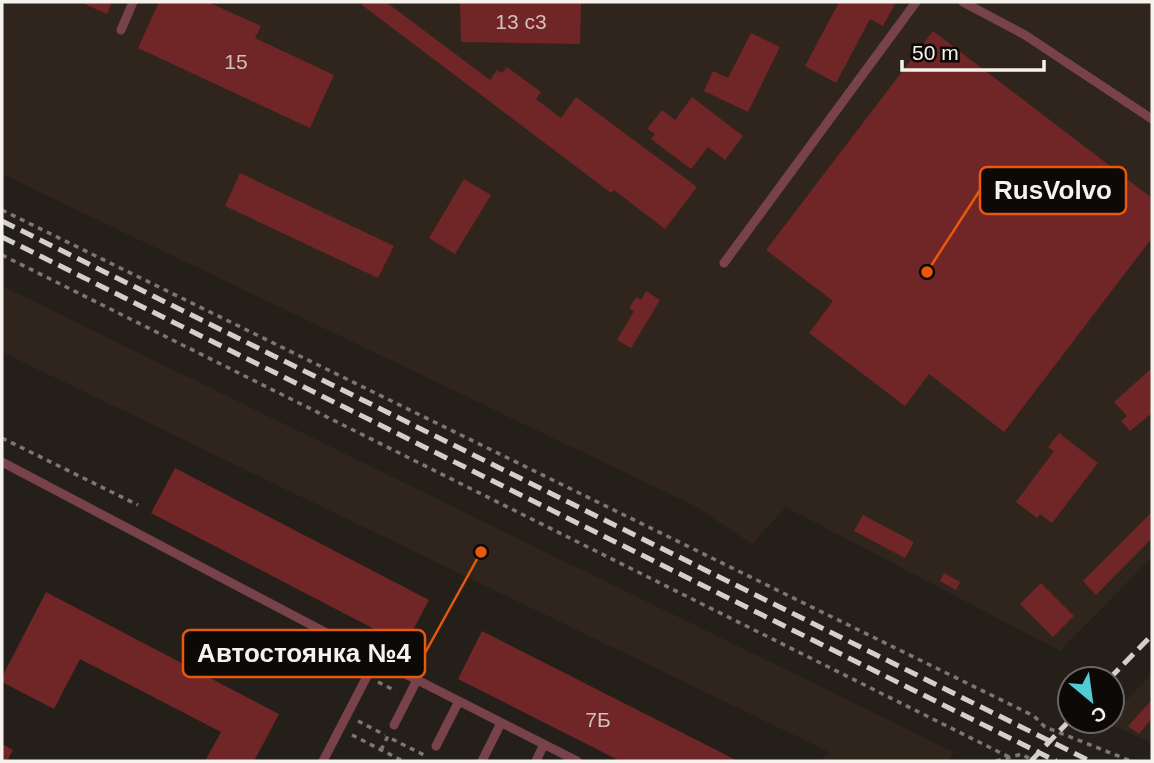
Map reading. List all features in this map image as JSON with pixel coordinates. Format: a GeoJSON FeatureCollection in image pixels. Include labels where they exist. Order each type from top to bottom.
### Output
{"type":"FeatureCollection","features":[{"type":"Feature","properties":{"kind":"lane"},"geometry":{"type":"LineString","coordinates":[[121,30],[133,2]]}},
{"type":"Feature","properties":{"kind":"lane"},"geometry":{"type":"LineString","coordinates":[[724,262],[916,2]]}},
{"type":"Feature","properties":{"kind":"lane"},"geometry":{"type":"LineString","coordinates":[[963,2],[1025,35],[1152,119]]}},
{"type":"Feature","properties":{"kind":"lane"},"geometry":{"type":"LineString","coordinates":[[2,462],[376,659],[577,761]]}},
{"type":"Feature","properties":{"kind":"lane"},"geometry":{"type":"LineString","coordinates":[[323,761],[376,659]]}},
{"type":"Feature","properties":{"kind":"lane"},"geometry":{"type":"LineString","coordinates":[[394,725],[417,680]]}},
{"type":"Feature","properties":{"kind":"lane"},"geometry":{"type":"LineString","coordinates":[[436,746],[459,701]]}},
{"type":"Feature","properties":{"kind":"lane"},"geometry":{"type":"LineString","coordinates":[[482,761],[502,723]]}},
{"type":"Feature","properties":{"kind":"lane"},"geometry":{"type":"LineString","coordinates":[[536,761],[544,744]]}},
{"type":"Feature","properties":{"kind":"path"},"geometry":{"type":"LineString","coordinates":[[2,210],[1034,716],[1045,727],[1131,761]]}},
{"type":"Feature","properties":{"kind":"path"},"geometry":{"type":"LineString","coordinates":[[2,255],[1009,757]]}},
{"type":"Feature","properties":{"kind":"path"},"geometry":{"type":"LineString","coordinates":[[2,438],[138,505]]}},
{"type":"Feature","properties":{"kind":"path"},"geometry":{"type":"LineString","coordinates":[[340,729],[403,761]]}},
{"type":"Feature","properties":{"kind":"path"},"geometry":{"type":"LineString","coordinates":[[996,761],[1022,754],[1033,761]]}},
{"type":"Feature","properties":{"kind":"shaded area"},"geometry":{"type":"Polygon","coordinates":[[[2,2],[1152,2],[1152,557],[1060,651],[786,507],[752,544],[695,506],[2,174],[2,2]]]}},
{"type":"Feature","properties":{"kind":"shaded area"},"geometry":{"type":"Polygon","coordinates":[[[2,286],[954,752],[949,761],[819,761],[831,753],[2,352],[2,286]]]}},
{"type":"Feature","properties":{"kind":"shaded area"},"geometry":{"type":"Polygon","coordinates":[[[1152,674],[1152,743],[1126,731],[1126,701],[1152,674]]]}},
{"type":"Feature","properties":{"kind":"building"},"geometry":{"type":"Polygon","coordinates":[[[80,2],[112,2],[107,14],[80,2]]]}},
{"type":"Feature","properties":{"kind":"building"},"geometry":{"type":"Polygon","coordinates":[[[159,2],[208,2],[261,26],[255,38],[334,75],[310,128],[138,48],[159,2]]]}},
{"type":"Feature","properties":{"kind":"building"},"geometry":{"type":"Polygon","coordinates":[[[364,2],[386,2],[490,80],[497,70],[502,73],[507,67],[541,92],[536,99],[561,118],[576,97],[697,187],[665,229],[614,190],[611,193],[362,5],[364,2]]]}},
{"type":"Feature","properties":{"kind":"building"},"geometry":{"type":"Polygon","coordinates":[[[460,2],[581,2],[580,44],[461,42],[460,2]]]}},
{"type":"Feature","properties":{"kind":"building"},"geometry":{"type":"Polygon","coordinates":[[[839,2],[896,2],[883,26],[870,19],[836,83],[805,66],[839,2]]]}},
{"type":"Feature","properties":{"kind":"building"},"geometry":{"type":"Polygon","coordinates":[[[933,31],[1152,198],[1152,238],[1004,432],[929,374],[905,406],[809,333],[833,301],[766,250],[933,31]]]}},
{"type":"Feature","properties":{"kind":"building"},"geometry":{"type":"Polygon","coordinates":[[[751,33],[780,47],[748,112],[704,91],[713,71],[728,78],[751,33]]]}},
{"type":"Feature","properties":{"kind":"building"},"geometry":{"type":"Polygon","coordinates":[[[692,97],[743,136],[725,160],[708,147],[691,169],[651,139],[655,134],[647,129],[662,110],[675,120],[692,97]]]}},
{"type":"Feature","properties":{"kind":"building"},"geometry":{"type":"Polygon","coordinates":[[[240,173],[394,246],[378,278],[225,206],[240,173]]]}},
{"type":"Feature","properties":{"kind":"building"},"geometry":{"type":"Polygon","coordinates":[[[464,179],[491,195],[455,254],[429,238],[464,179]]]}},
{"type":"Feature","properties":{"kind":"building"},"geometry":{"type":"Polygon","coordinates":[[[646,291],[660,300],[631,348],[617,340],[634,311],[629,308],[636,297],[641,300],[646,291]]]}},
{"type":"Feature","properties":{"kind":"building"},"geometry":{"type":"Polygon","coordinates":[[[1152,368],[1152,413],[1130,431],[1121,421],[1127,416],[1114,402],[1152,368]]]}},
{"type":"Feature","properties":{"kind":"building"},"geometry":{"type":"Polygon","coordinates":[[[1059,433],[1098,463],[1052,523],[1040,514],[1037,518],[1016,502],[1054,451],[1048,447],[1059,433]]]}},
{"type":"Feature","properties":{"kind":"building"},"geometry":{"type":"Polygon","coordinates":[[[175,468],[429,600],[405,645],[151,513],[175,468]]]}},
{"type":"Feature","properties":{"kind":"building"},"geometry":{"type":"Polygon","coordinates":[[[1152,512],[1152,538],[1096,595],[1083,581],[1152,512]]]}},
{"type":"Feature","properties":{"kind":"building"},"geometry":{"type":"Polygon","coordinates":[[[863,515],[914,542],[905,558],[854,531],[863,515]]]}},
{"type":"Feature","properties":{"kind":"building"},"geometry":{"type":"Polygon","coordinates":[[[944,573],[960,582],[956,590],[940,581],[944,573]]]}},
{"type":"Feature","properties":{"kind":"building"},"geometry":{"type":"Polygon","coordinates":[[[1041,583],[1074,616],[1053,637],[1020,604],[1041,583]]]}},
{"type":"Feature","properties":{"kind":"building"},"geometry":{"type":"Polygon","coordinates":[[[46,592],[279,714],[254,761],[205,761],[221,732],[80,659],[54,709],[2,682],[2,677],[46,592]]]}},
{"type":"Feature","properties":{"kind":"building"},"geometry":{"type":"Polygon","coordinates":[[[482,631],[738,761],[620,761],[458,679],[482,631]]]}},
{"type":"Feature","properties":{"kind":"building"},"geometry":{"type":"Polygon","coordinates":[[[1150,702],[1152,718],[1139,734],[1128,726],[1150,702]]]}},
{"type":"Feature","properties":{"kind":"building"},"geometry":{"type":"Polygon","coordinates":[[[2,744],[13,750],[7,761],[2,761],[2,744]]]}},
{"type":"Feature","properties":{"kind":"railway"},"geometry":{"type":"LineString","coordinates":[[2,221],[1090,761]]}},
{"type":"Feature","properties":{"kind":"railway"},"geometry":{"type":"LineString","coordinates":[[2,237],[1056,761]]}},
{"type":"Feature","properties":{"kind":"railway"},"geometry":{"type":"LineString","coordinates":[[1123,665],[1152,635]]}},
{"type":"Feature","properties":{"kind":"railway"},"geometry":{"type":"LineString","coordinates":[[1031,761],[1056,735]]}},
{"type":"Feature","properties":{"kind":"place","name":"RusVolvo"},"geometry":{"type":"Point","coordinates":[927,272]}},
{"type":"Feature","properties":{"kind":"place","name":"Автостоянка №4"},"geometry":{"type":"Point","coordinates":[481,552]}}]}
